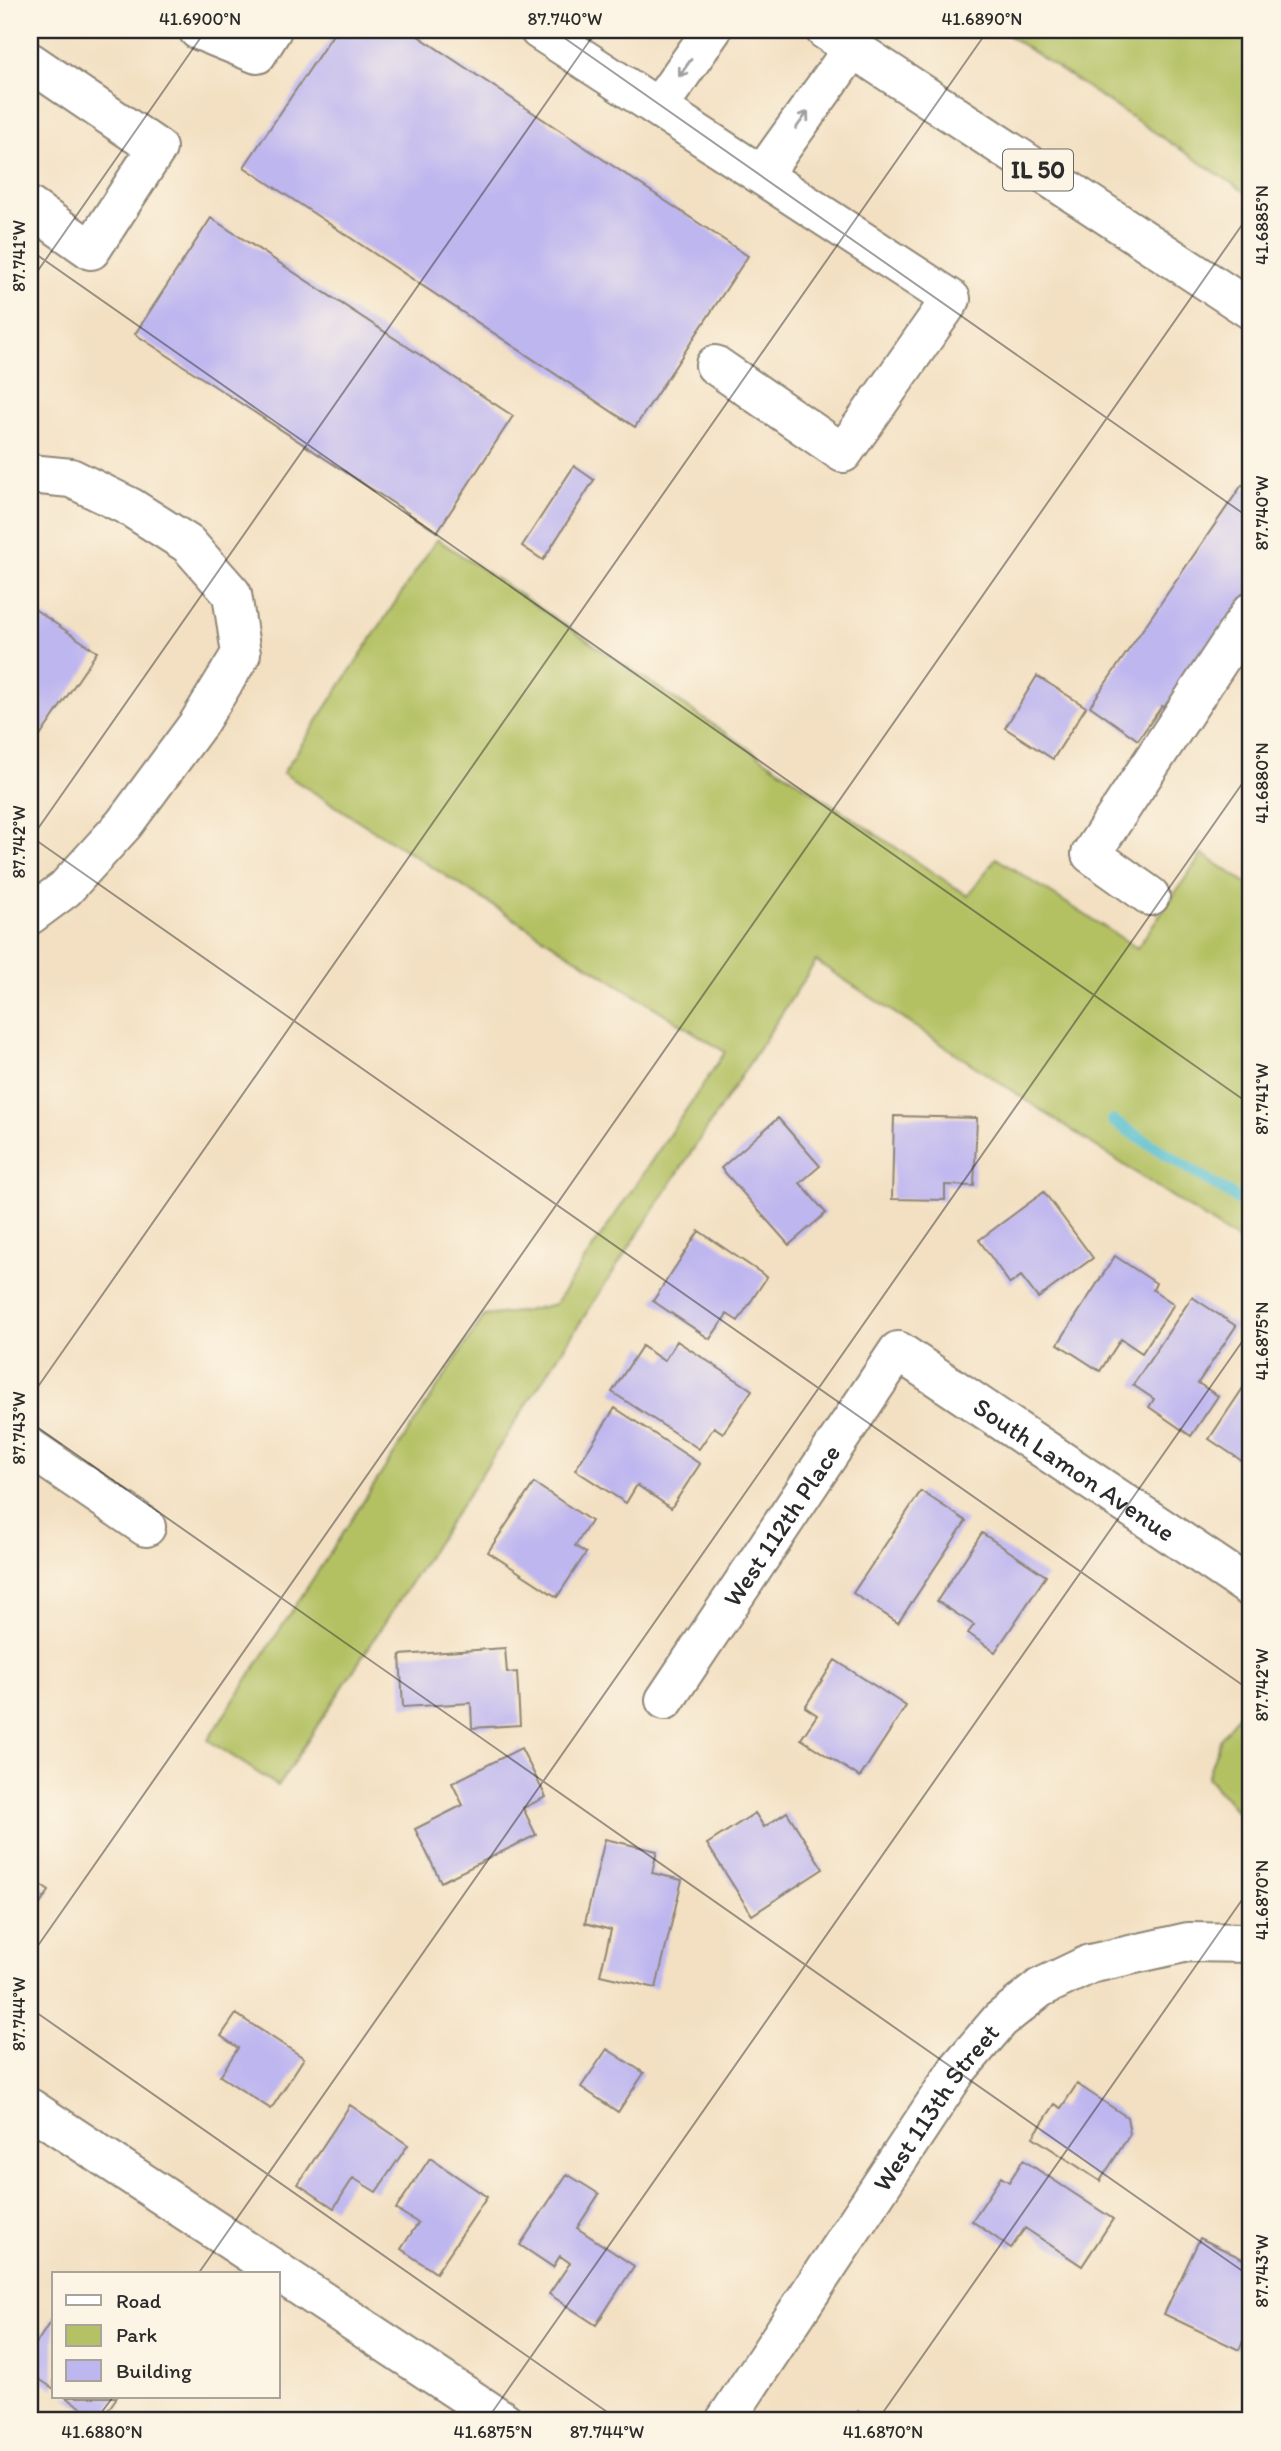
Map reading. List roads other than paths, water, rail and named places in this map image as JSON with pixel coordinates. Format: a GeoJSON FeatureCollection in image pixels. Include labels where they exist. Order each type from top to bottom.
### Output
{"type":"FeatureCollection","features":[{"type":"Feature","properties":{"kind":"street"},"geometry":{"type":"LineString","coordinates":[[198,30],[264,42]]}},
{"type":"Feature","properties":{"kind":"street"},"geometry":{"type":"LineString","coordinates":[[539,30],[951,299],[843,453],[715,365]]}},
{"type":"Feature","properties":{"kind":"street"},"geometry":{"type":"LineString","coordinates":[[659,106],[712,30]]}},
{"type":"Feature","properties":{"kind":"street"},"geometry":{"type":"LineString","coordinates":[[762,175],[839,39]]}},
{"type":"Feature","properties":{"kind":"street","name":"IL 50"},"geometry":{"type":"LineString","coordinates":[[839,39],[1251,310]]}},
{"type":"Feature","properties":{"kind":"street"},"geometry":{"type":"LineString","coordinates":[[30,62],[157,148],[91,250],[30,207]]}},
{"type":"Feature","properties":{"kind":"street"},"geometry":{"type":"LineString","coordinates":[[30,474],[71,478],[130,507],[188,544],[232,594],[241,654],[198,724],[124,824],[65,889],[30,915]]}},
{"type":"Feature","properties":{"kind":"street"},"geometry":{"type":"LineString","coordinates":[[1150,896],[1091,853],[1251,611]]}},
{"type":"Feature","properties":{"kind":"street","name":"South Lamon Avenue"},"geometry":{"type":"LineString","coordinates":[[898,1352],[1251,1588]]}},
{"type":"Feature","properties":{"kind":"street","name":"West 112th Place"},"geometry":{"type":"LineString","coordinates":[[665,1700],[898,1352]]}},
{"type":"Feature","properties":{"kind":"street"},"geometry":{"type":"LineString","coordinates":[[30,1448],[146,1527]]}},
{"type":"Feature","properties":{"kind":"street","name":"West 113th Street"},"geometry":{"type":"LineString","coordinates":[[725,2421],[958,2069],[1000,2020],[1040,1988],[1090,1964],[1188,1942],[1251,1943]]}},
{"type":"Feature","properties":{"kind":"street"},"geometry":{"type":"LineString","coordinates":[[30,2108],[278,2272]]}},
{"type":"Feature","properties":{"kind":"street"},"geometry":{"type":"LineString","coordinates":[[280,2273],[504,2421]]}},
{"type":"Feature","properties":{"kind":"waterway"},"geometry":{"type":"LineString","coordinates":[[1113,1121],[1251,1207]]}}]}
